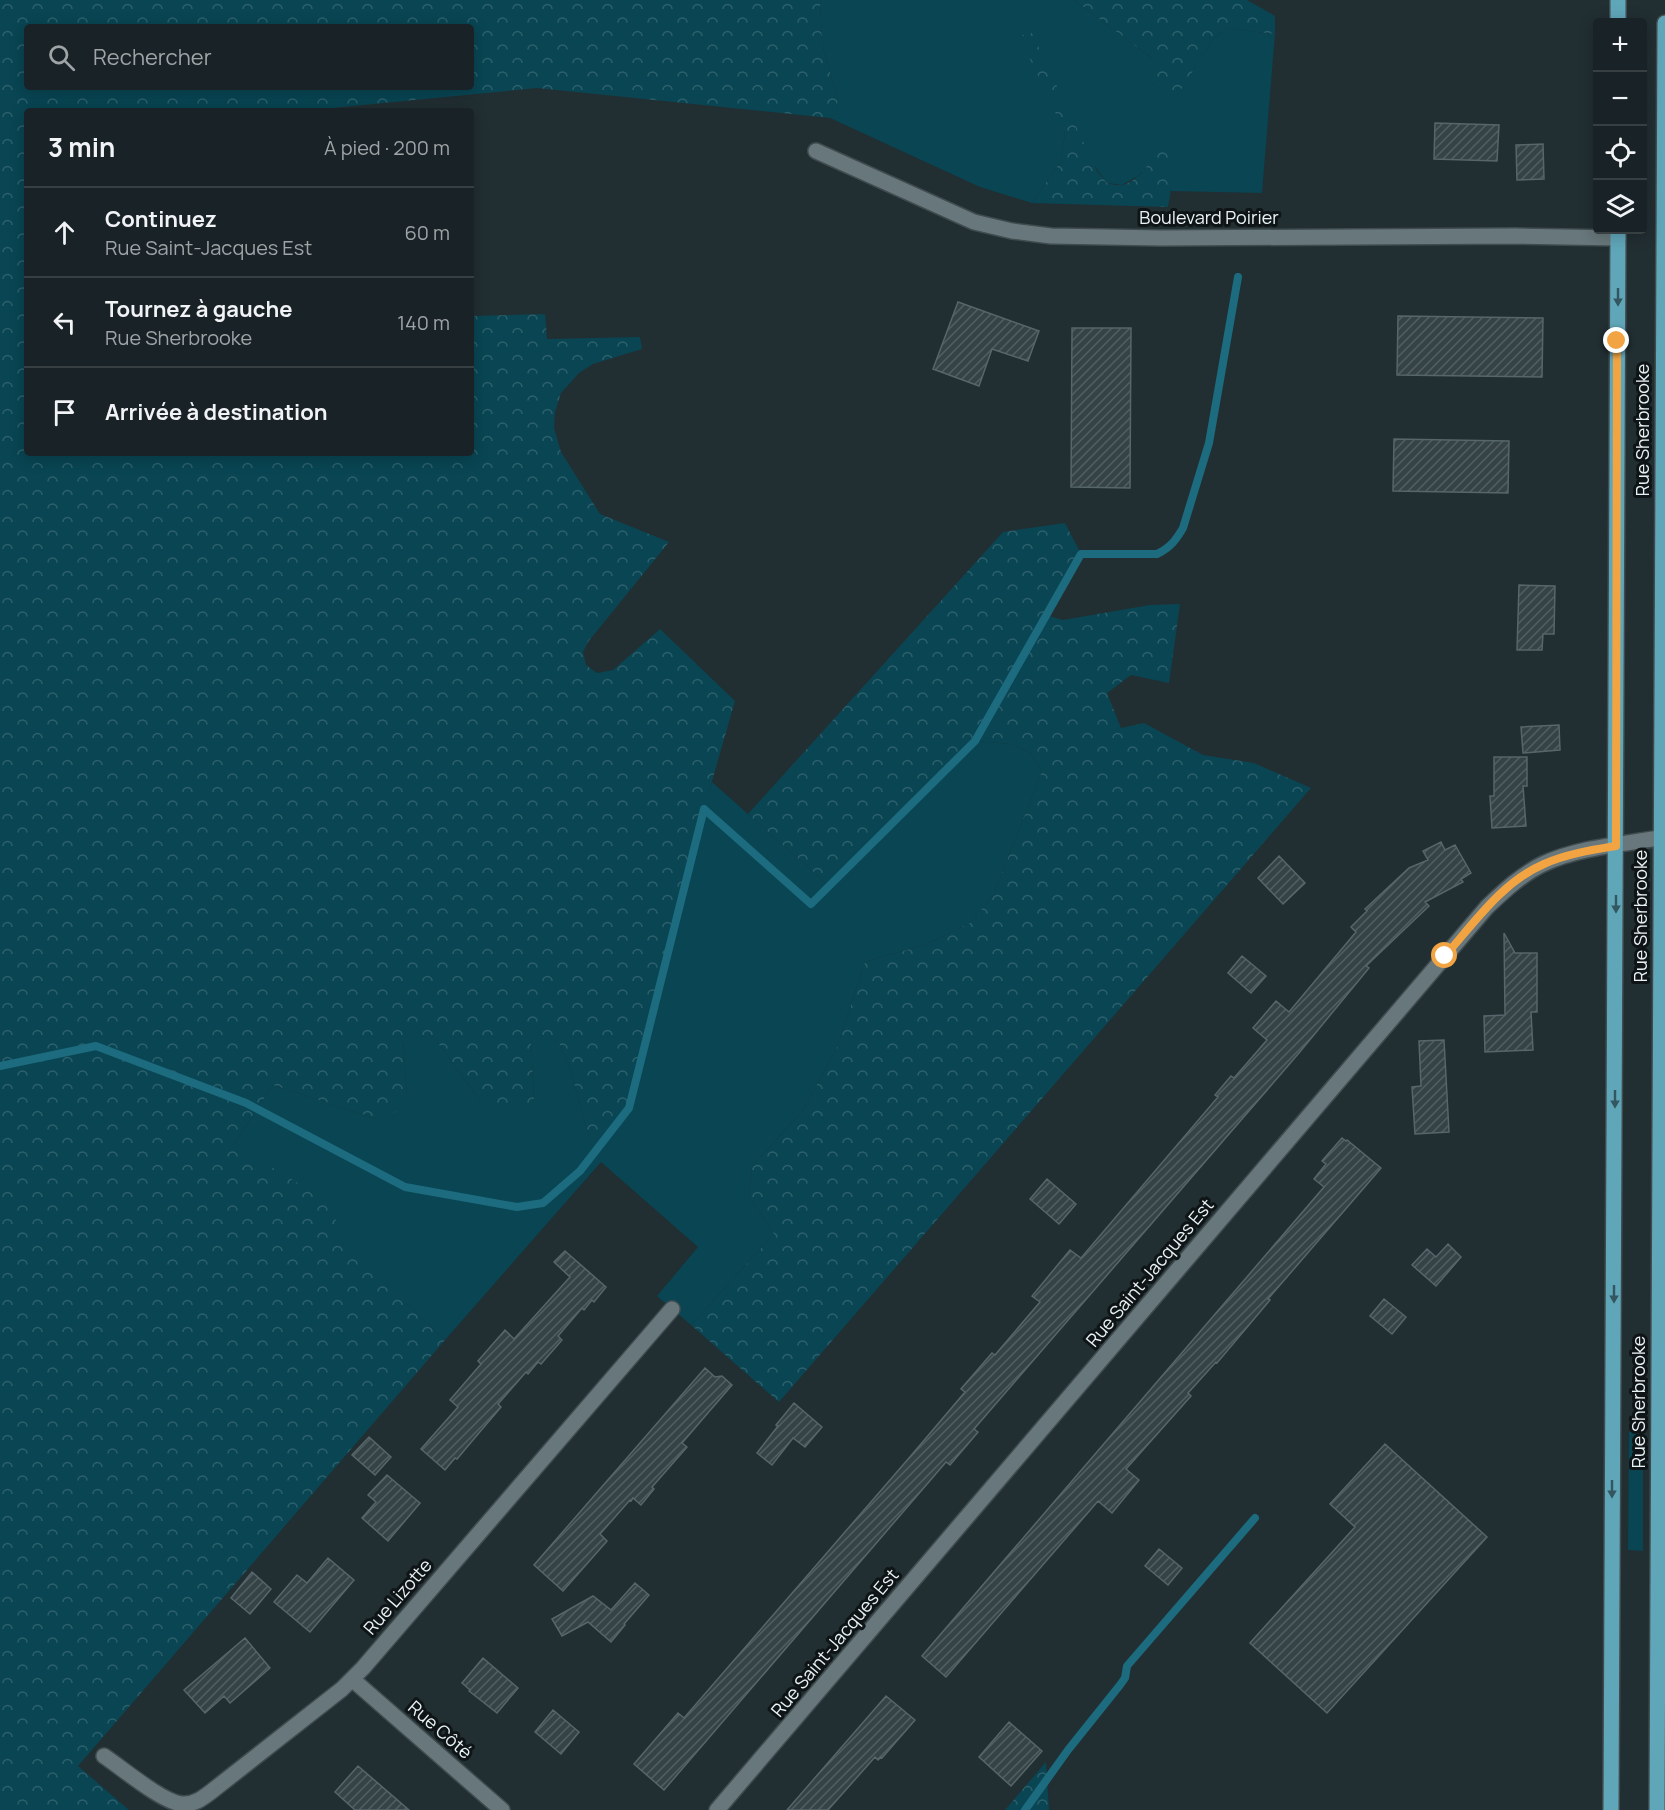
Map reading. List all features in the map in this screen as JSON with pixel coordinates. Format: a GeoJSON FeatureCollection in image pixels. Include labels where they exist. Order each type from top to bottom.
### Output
{"type":"FeatureCollection","features":[{"type":"Feature","properties":{"kind":"main road"},"geometry":{"type":"LineString","coordinates":[[1618,0],[1618,18]]}},
{"type":"Feature","properties":{"kind":"main road","name":"Rue Sherbrooke"},"geometry":{"type":"LineString","coordinates":[[1657,1810],[1662,1554],[1665,23]]}},
{"type":"Feature","properties":{"kind":"main road","name":"Rue Sherbrooke"},"geometry":{"type":"LineString","coordinates":[[1611,1810],[1618,234]]}},
{"type":"Feature","properties":{"kind":"street","name":"Boulevard Poirier"},"geometry":{"type":"LineString","coordinates":[[816,151],[974,222],[1051,236],[1161,238],[1618,234]]}},
{"type":"Feature","properties":{"kind":"street","name":"Rue Saint-Jacques Est"},"geometry":{"type":"LineString","coordinates":[[717,1810],[1488,907],[1515,882],[1545,863],[1586,851],[1663,837]]}},
{"type":"Feature","properties":{"kind":"street","name":"Rue Lizotte"},"geometry":{"type":"LineString","coordinates":[[104,1756],[169,1800],[182,1804],[197,1802],[352,1679],[672,1309]]}},
{"type":"Feature","properties":{"kind":"street","name":"Rue Côté"},"geometry":{"type":"LineString","coordinates":[[352,1679],[502,1810]]}},
{"type":"Feature","properties":{"kind":"green space"},"geometry":{"type":"Polygon","coordinates":[[[0,0],[820,0],[822,44],[838,100],[836,113],[830,118],[537,88],[332,108],[24,108],[24,456],[474,456],[474,316],[545,314],[547,339],[640,337],[642,349],[593,364],[579,373],[561,393],[555,412],[554,428],[561,452],[600,514],[669,542],[588,642],[583,652],[586,665],[597,673],[613,670],[660,629],[735,701],[704,809],[629,1108],[601,1145],[590,1140],[568,1062],[559,1043],[537,1032],[531,1042],[534,1101],[522,1109],[494,1112],[484,1106],[432,1035],[403,1041],[407,1096],[395,1112],[377,1119],[273,1085],[234,1144],[334,1205],[338,1240],[445,1340],[78,1766],[129,1810],[0,1810],[0,0]]]}},
{"type":"Feature","properties":{"kind":"green space"},"geometry":{"type":"Polygon","coordinates":[[[820,0],[1074,0],[1153,59],[1153,83],[1173,101],[1214,38],[1227,28],[1275,34],[1262,193],[1171,191],[1170,143],[1138,176],[1122,185],[1107,183],[1058,116],[1065,133],[1061,161],[1032,203],[980,187],[830,118],[836,113],[838,100],[822,44],[820,0]]]}},
{"type":"Feature","properties":{"kind":"green space"},"geometry":{"type":"Polygon","coordinates":[[[1074,0],[1247,0],[1275,16],[1275,34],[1227,28],[1214,38],[1173,102],[1153,83],[1153,59],[1074,0]]]}},
{"type":"Feature","properties":{"kind":"green space"},"geometry":{"type":"Polygon","coordinates":[[[1032,33],[1097,171],[1107,183],[1122,185],[1137,177],[1150,163],[1168,131],[1172,169],[1168,207],[1032,203],[1061,161],[1065,133],[1019,36],[1032,33]]]}},
{"type":"Feature","properties":{"kind":"green space"},"geometry":{"type":"Polygon","coordinates":[[[1065,523],[1081,554],[1045,615],[1063,620],[1150,605],[1180,604],[1169,683],[1131,675],[1107,693],[1121,728],[1144,723],[1203,755],[1254,763],[1311,788],[779,1402],[691,1325],[774,1234],[749,1196],[752,1166],[802,1112],[836,1050],[865,962],[924,945],[970,923],[993,896],[1042,771],[1030,753],[1012,744],[975,741],[828,885],[748,814],[1003,532],[1065,523]]]}},
{"type":"Feature","properties":{"kind":"green space"},"geometry":{"type":"Polygon","coordinates":[[[975,741],[1012,744],[1030,753],[1042,771],[993,896],[970,923],[924,945],[865,962],[836,1050],[802,1112],[752,1166],[749,1196],[774,1234],[691,1325],[657,1296],[698,1247],[601,1162],[445,1340],[234,1144],[273,1085],[377,1119],[407,1096],[403,1040],[432,1035],[484,1106],[534,1101],[531,1042],[537,1031],[559,1043],[568,1062],[590,1140],[712,782],[828,885],[975,741]]]}},
{"type":"Feature","properties":{"kind":"green space"},"geometry":{"type":"Polygon","coordinates":[[[1629,1432],[1643,1432],[1643,1551],[1628,1550],[1629,1432]]]}},
{"type":"Feature","properties":{"kind":"green space"},"geometry":{"type":"Polygon","coordinates":[[[1046,1762],[1049,1810],[1005,1810],[1046,1762]]]}},
{"type":"Feature","properties":{"kind":"building"},"geometry":{"type":"Polygon","coordinates":[[[1435,123],[1499,125],[1497,161],[1434,159],[1435,123]]]}},
{"type":"Feature","properties":{"kind":"building"},"geometry":{"type":"Polygon","coordinates":[[[1543,144],[1544,179],[1517,180],[1516,145],[1543,144]]]}},
{"type":"Feature","properties":{"kind":"building"},"geometry":{"type":"Polygon","coordinates":[[[958,302],[1039,331],[1028,361],[992,349],[979,386],[933,369],[958,302]]]}},
{"type":"Feature","properties":{"kind":"building"},"geometry":{"type":"Polygon","coordinates":[[[1398,316],[1543,318],[1542,377],[1397,375],[1398,316]]]}},
{"type":"Feature","properties":{"kind":"building"},"geometry":{"type":"Polygon","coordinates":[[[1072,328],[1131,328],[1130,488],[1071,487],[1072,328]]]}},
{"type":"Feature","properties":{"kind":"building"},"geometry":{"type":"Polygon","coordinates":[[[1394,439],[1509,441],[1508,493],[1393,491],[1394,439]]]}},
{"type":"Feature","properties":{"kind":"building"},"geometry":{"type":"Polygon","coordinates":[[[1519,585],[1555,586],[1554,634],[1543,634],[1542,650],[1517,650],[1519,585]]]}},
{"type":"Feature","properties":{"kind":"building"},"geometry":{"type":"Polygon","coordinates":[[[1559,725],[1560,750],[1523,753],[1521,727],[1559,725]]]}},
{"type":"Feature","properties":{"kind":"building"},"geometry":{"type":"Polygon","coordinates":[[[1494,757],[1527,757],[1527,786],[1523,786],[1526,826],[1492,828],[1490,796],[1494,796],[1494,757]]]}},
{"type":"Feature","properties":{"kind":"building"},"geometry":{"type":"Polygon","coordinates":[[[1441,842],[1445,850],[1455,845],[1471,873],[1461,879],[1463,882],[1425,902],[1429,906],[1366,966],[1369,968],[1299,1053],[974,1429],[978,1432],[950,1465],[946,1462],[664,1790],[634,1764],[678,1713],[684,1718],[965,1392],[961,1389],[992,1353],[995,1355],[1040,1302],[1032,1296],[1070,1250],[1081,1258],[1218,1097],[1215,1095],[1231,1076],[1234,1078],[1267,1040],[1253,1028],[1276,1001],[1289,1012],[1356,932],[1351,927],[1367,911],[1365,909],[1409,868],[1428,860],[1423,851],[1441,842]]]}},
{"type":"Feature","properties":{"kind":"building"},"geometry":{"type":"Polygon","coordinates":[[[1279,856],[1305,883],[1283,904],[1258,878],[1279,856]]]}},
{"type":"Feature","properties":{"kind":"building"},"geometry":{"type":"Polygon","coordinates":[[[1504,933],[1515,953],[1537,953],[1537,1012],[1531,1012],[1533,1050],[1485,1052],[1484,1016],[1505,1015],[1504,933]]]}},
{"type":"Feature","properties":{"kind":"building"},"geometry":{"type":"Polygon","coordinates":[[[1242,956],[1266,976],[1251,993],[1228,973],[1242,956]]]}},
{"type":"Feature","properties":{"kind":"building"},"geometry":{"type":"Polygon","coordinates":[[[1444,1040],[1449,1132],[1415,1134],[1412,1087],[1421,1086],[1419,1041],[1444,1040]]]}},
{"type":"Feature","properties":{"kind":"building"},"geometry":{"type":"Polygon","coordinates":[[[1342,1138],[1381,1168],[1268,1299],[1270,1300],[1217,1363],[1188,1393],[1191,1396],[1126,1469],[1139,1480],[1112,1513],[1098,1501],[946,1677],[922,1656],[1324,1187],[1314,1179],[1326,1164],[1322,1161],[1342,1138]]]}},
{"type":"Feature","properties":{"kind":"building"},"geometry":{"type":"Polygon","coordinates":[[[1047,1179],[1076,1204],[1059,1224],[1030,1199],[1047,1179]]]}},
{"type":"Feature","properties":{"kind":"building"},"geometry":{"type":"Polygon","coordinates":[[[1448,1244],[1461,1257],[1436,1286],[1412,1265],[1427,1249],[1436,1257],[1448,1244]]]}},
{"type":"Feature","properties":{"kind":"building"},"geometry":{"type":"Polygon","coordinates":[[[565,1251],[606,1287],[594,1302],[592,1300],[584,1310],[582,1308],[558,1336],[562,1340],[541,1364],[538,1362],[528,1374],[526,1372],[498,1404],[501,1407],[445,1470],[421,1449],[458,1407],[450,1400],[481,1364],[478,1361],[505,1330],[514,1339],[570,1277],[554,1262],[565,1251]]]}},
{"type":"Feature","properties":{"kind":"building"},"geometry":{"type":"Polygon","coordinates":[[[1384,1299],[1406,1317],[1392,1334],[1370,1316],[1384,1299]]]}},
{"type":"Feature","properties":{"kind":"building"},"geometry":{"type":"Polygon","coordinates":[[[705,1368],[715,1377],[722,1376],[732,1385],[682,1443],[687,1447],[652,1487],[654,1489],[641,1505],[633,1498],[630,1500],[600,1534],[607,1541],[563,1591],[534,1565],[705,1368]]]}},
{"type":"Feature","properties":{"kind":"building"},"geometry":{"type":"Polygon","coordinates":[[[794,1403],[822,1427],[805,1447],[793,1438],[772,1465],[757,1453],[794,1403]]]}},
{"type":"Feature","properties":{"kind":"building"},"geometry":{"type":"Polygon","coordinates":[[[369,1437],[391,1457],[375,1475],[352,1455],[369,1437]]]}},
{"type":"Feature","properties":{"kind":"building"},"geometry":{"type":"Polygon","coordinates":[[[1385,1444],[1487,1537],[1327,1713],[1250,1643],[1355,1527],[1330,1504],[1385,1444]]]}},
{"type":"Feature","properties":{"kind":"building"},"geometry":{"type":"Polygon","coordinates":[[[387,1475],[420,1503],[388,1541],[362,1518],[376,1502],[368,1495],[387,1475]]]}},
{"type":"Feature","properties":{"kind":"building"},"geometry":{"type":"Polygon","coordinates":[[[1159,1549],[1182,1568],[1168,1585],[1145,1566],[1159,1549]]]}},
{"type":"Feature","properties":{"kind":"building"},"geometry":{"type":"Polygon","coordinates":[[[328,1558],[354,1580],[310,1632],[274,1602],[297,1575],[307,1583],[328,1558]]]}},
{"type":"Feature","properties":{"kind":"building"},"geometry":{"type":"Polygon","coordinates":[[[252,1572],[271,1589],[250,1614],[231,1598],[252,1572]]]}},
{"type":"Feature","properties":{"kind":"building"},"geometry":{"type":"Polygon","coordinates":[[[635,1583],[649,1595],[611,1642],[588,1622],[562,1636],[552,1619],[593,1596],[611,1610],[635,1583]]]}},
{"type":"Feature","properties":{"kind":"building"},"geometry":{"type":"Polygon","coordinates":[[[245,1638],[270,1668],[230,1703],[224,1696],[205,1713],[184,1690],[245,1638]]]}},
{"type":"Feature","properties":{"kind":"building"},"geometry":{"type":"Polygon","coordinates":[[[483,1658],[518,1688],[497,1713],[462,1683],[483,1658]]]}},
{"type":"Feature","properties":{"kind":"building"},"geometry":{"type":"Polygon","coordinates":[[[886,1696],[915,1720],[882,1758],[878,1760],[875,1757],[828,1810],[787,1810],[886,1696]]]}},
{"type":"Feature","properties":{"kind":"building"},"geometry":{"type":"Polygon","coordinates":[[[553,1710],[579,1732],[561,1754],[535,1732],[553,1710]]]}},
{"type":"Feature","properties":{"kind":"building"},"geometry":{"type":"Polygon","coordinates":[[[1009,1722],[1042,1751],[1011,1786],[979,1757],[1009,1722]]]}},
{"type":"Feature","properties":{"kind":"building"},"geometry":{"type":"Polygon","coordinates":[[[358,1766],[409,1810],[355,1810],[335,1792],[358,1766]]]}},
{"type":"Feature","properties":{"kind":"waterway"},"geometry":{"type":"LineString","coordinates":[[0,1066],[96,1046],[246,1103],[405,1187],[517,1207],[543,1203],[580,1171],[629,1108],[704,809],[811,904],[975,741],[1081,554],[1157,554],[1166,549],[1183,528],[1209,443],[1238,277]]}},
{"type":"Feature","properties":{"kind":"waterway"},"geometry":{"type":"LineString","coordinates":[[1025,1810],[1068,1750],[1125,1678],[1127,1666],[1255,1518]]}},
{"type":"Feature","properties":{"kind":"route"},"geometry":{"type":"LineString","coordinates":[[1445,956],[1496,898],[1525,875],[1545,863],[1560,858],[1616,846],[1617,341]]}}]}
